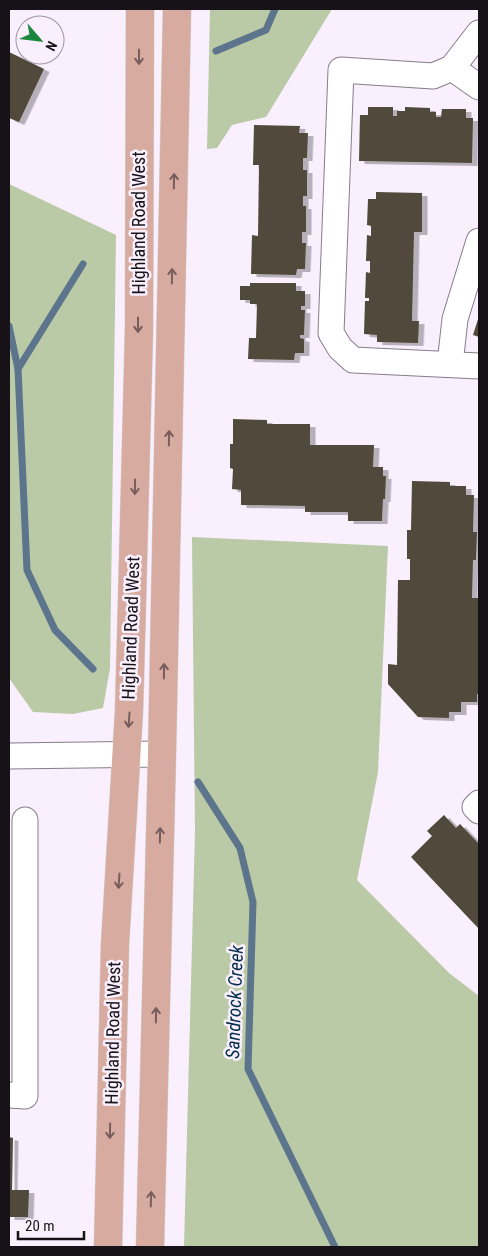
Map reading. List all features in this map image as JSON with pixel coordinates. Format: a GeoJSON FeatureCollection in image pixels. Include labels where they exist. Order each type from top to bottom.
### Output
{"type":"FeatureCollection","features":[{"type":"Feature","properties":{"kind":"main road","name":"Highland Road West"},"geometry":{"type":"LineString","coordinates":[[108,1247],[115,944],[129,711],[138,329],[140,9]]}},
{"type":"Feature","properties":{"kind":"main road","name":"Highland Road West"},"geometry":{"type":"LineString","coordinates":[[150,1247],[177,9]]}},
{"type":"Feature","properties":{"kind":"lane"},"geometry":{"type":"LineString","coordinates":[[479,33],[452,68],[433,76],[341,70],[331,334],[340,348],[353,360],[479,366]]}},
{"type":"Feature","properties":{"kind":"lane"},"geometry":{"type":"LineString","coordinates":[[452,68],[479,87]]}},
{"type":"Feature","properties":{"kind":"lane"},"geometry":{"type":"LineString","coordinates":[[450,364],[455,319],[479,241]]}},
{"type":"Feature","properties":{"kind":"lane"},"geometry":{"type":"LineString","coordinates":[[9,756],[162,754]]}},
{"type":"Feature","properties":{"kind":"lane"},"geometry":{"type":"LineString","coordinates":[[479,803],[475,807],[479,811]]}},
{"type":"Feature","properties":{"kind":"lane"},"geometry":{"type":"LineString","coordinates":[[9,1096],[25,1096],[17,1028],[25,820]]}},
{"type":"Feature","properties":{"kind":"green space"},"geometry":{"type":"Polygon","coordinates":[[[210,9],[332,9],[266,117],[232,125],[217,148],[207,149],[210,9]]]}},
{"type":"Feature","properties":{"kind":"green space"},"geometry":{"type":"Polygon","coordinates":[[[9,184],[116,235],[110,668],[103,708],[73,714],[33,712],[9,678],[9,184]]]}},
{"type":"Feature","properties":{"kind":"green space"},"geometry":{"type":"Polygon","coordinates":[[[192,537],[388,546],[378,772],[357,880],[449,973],[479,996],[479,1247],[184,1247],[195,831],[192,537]]]}},
{"type":"Feature","properties":{"kind":"building"},"geometry":{"type":"Polygon","coordinates":[[[9,52],[15,55],[15,65],[36,65],[44,69],[19,122],[9,118],[9,52]]]}},
{"type":"Feature","properties":{"kind":"building"},"geometry":{"type":"Polygon","coordinates":[[[368,107],[393,107],[393,116],[397,116],[397,111],[405,111],[405,107],[430,108],[430,112],[436,112],[436,117],[441,117],[442,109],[466,109],[466,118],[473,118],[472,163],[359,161],[360,115],[368,115],[368,107]]]}},
{"type":"Feature","properties":{"kind":"building"},"geometry":{"type":"Polygon","coordinates":[[[254,125],[300,126],[299,133],[308,133],[307,158],[303,158],[303,170],[307,170],[307,196],[303,196],[303,206],[306,206],[306,232],[302,232],[302,243],[306,243],[305,269],[297,269],[296,275],[251,274],[252,235],[258,236],[259,165],[253,165],[254,125]]]}},
{"type":"Feature","properties":{"kind":"building"},"geometry":{"type":"Polygon","coordinates":[[[376,192],[422,193],[422,232],[414,232],[412,321],[419,321],[418,343],[377,342],[377,335],[364,334],[365,301],[369,301],[369,298],[365,298],[366,272],[370,273],[370,261],[366,261],[367,235],[371,236],[371,226],[367,225],[368,199],[376,199],[376,192]]]}},
{"type":"Feature","properties":{"kind":"building"},"geometry":{"type":"Polygon","coordinates":[[[250,283],[296,283],[296,291],[305,291],[305,306],[301,306],[301,310],[305,310],[304,335],[300,335],[300,338],[304,339],[304,353],[295,353],[294,360],[248,359],[249,338],[256,338],[257,304],[250,304],[250,300],[240,300],[240,286],[250,286],[250,283]]]}},
{"type":"Feature","properties":{"kind":"building"},"geometry":{"type":"Polygon","coordinates":[[[479,316],[479,337],[473,335],[479,316]]]}},
{"type":"Feature","properties":{"kind":"building"},"geometry":{"type":"Polygon","coordinates":[[[233,419],[267,420],[267,424],[310,424],[310,445],[374,445],[373,467],[383,467],[383,476],[386,476],[382,521],[348,521],[348,512],[305,512],[305,506],[241,505],[241,490],[232,489],[233,469],[230,468],[230,444],[233,444],[233,419]]]}},
{"type":"Feature","properties":{"kind":"building"},"geometry":{"type":"Polygon","coordinates":[[[412,481],[450,482],[450,486],[466,486],[466,495],[474,495],[473,532],[477,532],[476,560],[473,560],[472,598],[479,598],[479,694],[477,694],[477,702],[461,702],[461,712],[449,712],[449,718],[418,717],[388,684],[388,664],[397,665],[398,580],[410,580],[410,559],[407,559],[407,530],[411,530],[412,481]]]}},
{"type":"Feature","properties":{"kind":"building"},"geometry":{"type":"Polygon","coordinates":[[[444,815],[456,828],[460,824],[479,844],[479,929],[411,857],[432,836],[427,831],[444,815]]]}},
{"type":"Feature","properties":{"kind":"building"},"geometry":{"type":"Polygon","coordinates":[[[9,1137],[13,1138],[12,1190],[29,1190],[28,1217],[9,1217],[9,1137]]]}},
{"type":"Feature","properties":{"kind":"waterway"},"geometry":{"type":"LineString","coordinates":[[216,51],[266,30],[275,9]]}},
{"type":"Feature","properties":{"kind":"waterway"},"geometry":{"type":"LineString","coordinates":[[18,369],[83,264]]}},
{"type":"Feature","properties":{"kind":"waterway","name":"Sandrock Creek"},"geometry":{"type":"LineString","coordinates":[[9,326],[18,369],[27,570],[55,630],[93,669]]}},
{"type":"Feature","properties":{"kind":"waterway","name":"Sandrock Creek"},"geometry":{"type":"LineString","coordinates":[[198,782],[240,848],[253,902],[248,1069],[335,1247]]}}]}
